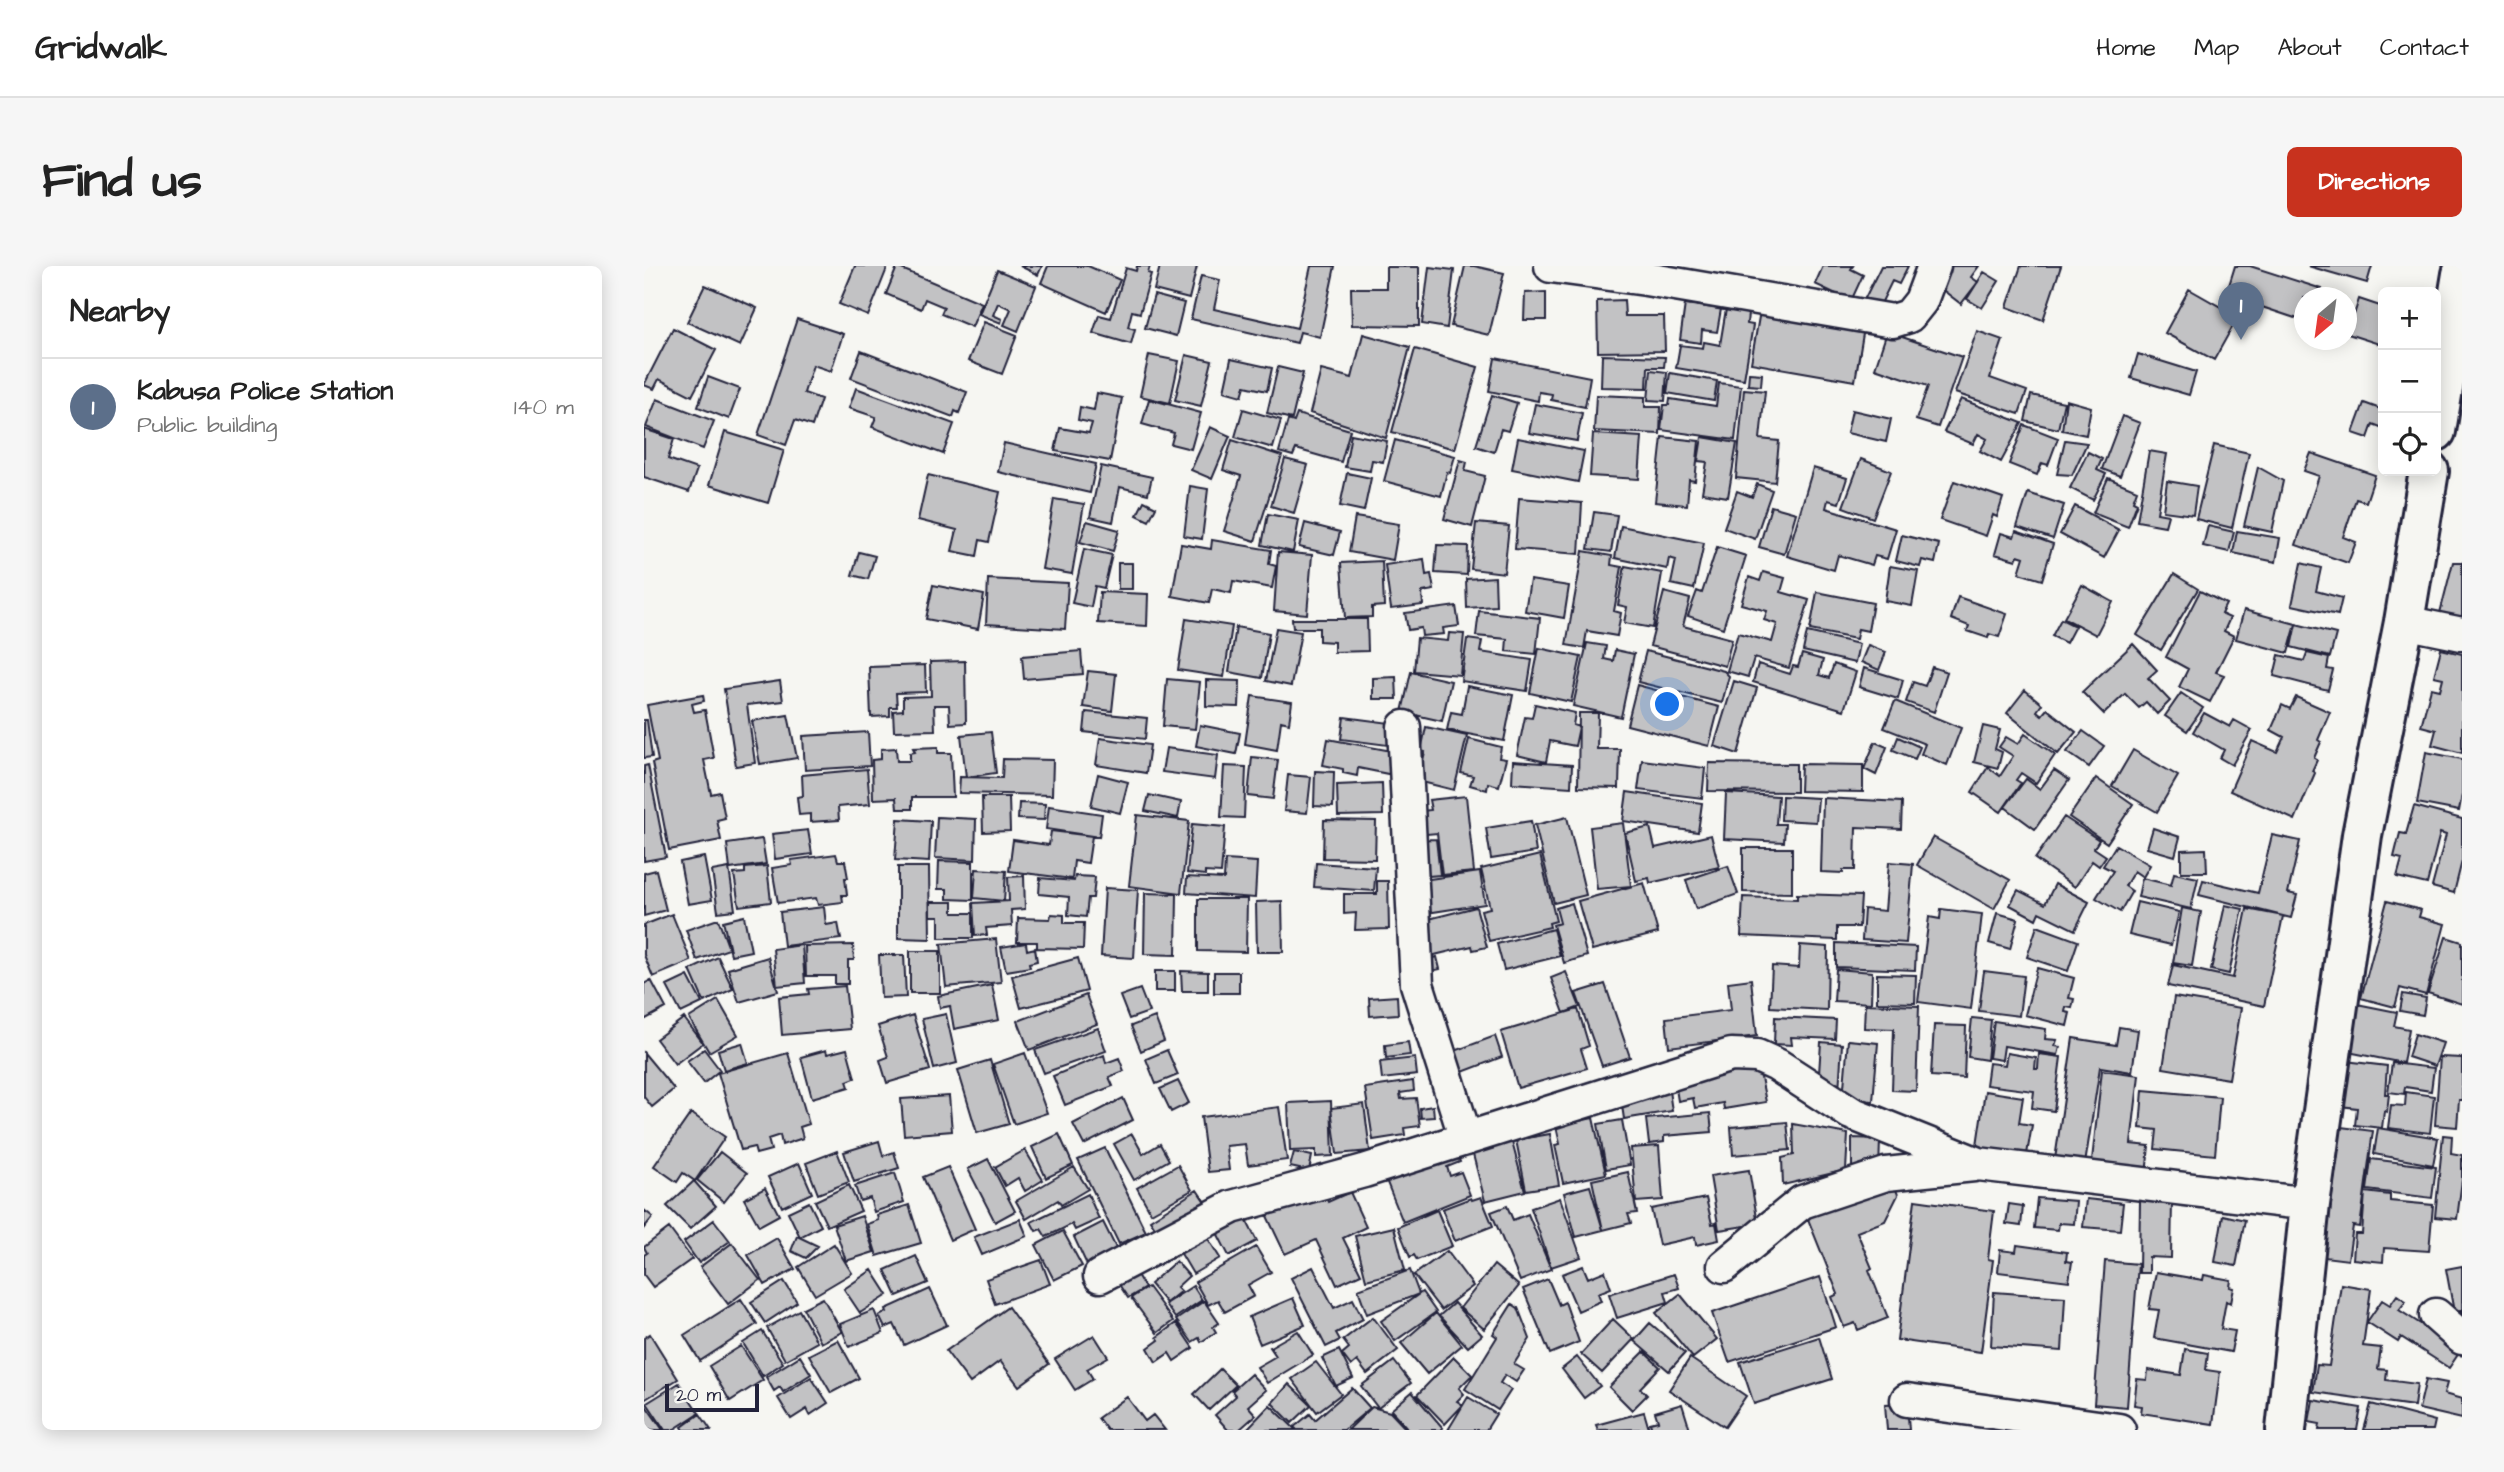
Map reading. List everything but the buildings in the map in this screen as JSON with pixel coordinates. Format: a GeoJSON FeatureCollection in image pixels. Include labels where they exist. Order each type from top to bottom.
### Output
{"type":"FeatureCollection","features":[{"type":"Feature","properties":{"kind":"street"},"geometry":{"type":"LineString","coordinates":[[1551,266],[1893,321],[1909,316],[1921,302],[1934,266]]}},
{"type":"Feature","properties":{"kind":"street"},"geometry":{"type":"LineString","coordinates":[[2439,413],[2462,274]]}},
{"type":"Feature","properties":{"kind":"street"},"geometry":{"type":"LineString","coordinates":[[2286,1430],[2311,1205],[2362,835],[2404,622],[2428,476]]}},
{"type":"Feature","properties":{"kind":"street"},"geometry":{"type":"LineString","coordinates":[[2404,622],[2462,634]]}},
{"type":"Feature","properties":{"kind":"street"},"geometry":{"type":"LineString","coordinates":[[1404,727],[1417,984],[1466,1139]]}},
{"type":"Feature","properties":{"kind":"street"},"geometry":{"type":"LineString","coordinates":[[1100,1276],[1232,1207],[1364,1171],[1731,1055],[1757,1056],[1777,1065],[1851,1113],[1978,1164]]}},
{"type":"Feature","properties":{"kind":"street"},"geometry":{"type":"LineString","coordinates":[[1724,1266],[1802,1202],[1886,1174],[1978,1164],[2311,1205]]}},
{"type":"Feature","properties":{"kind":"street"},"geometry":{"type":"LineString","coordinates":[[2437,1315],[2462,1338]]}},
{"type":"Feature","properties":{"kind":"street"},"geometry":{"type":"LineString","coordinates":[[1907,1400],[2119,1430]]}},
{"type":"Feature","properties":{"kind":"place","name":"Kabusa Police Station"},"geometry":{"type":"Point","coordinates":[2241,340]}}]}
